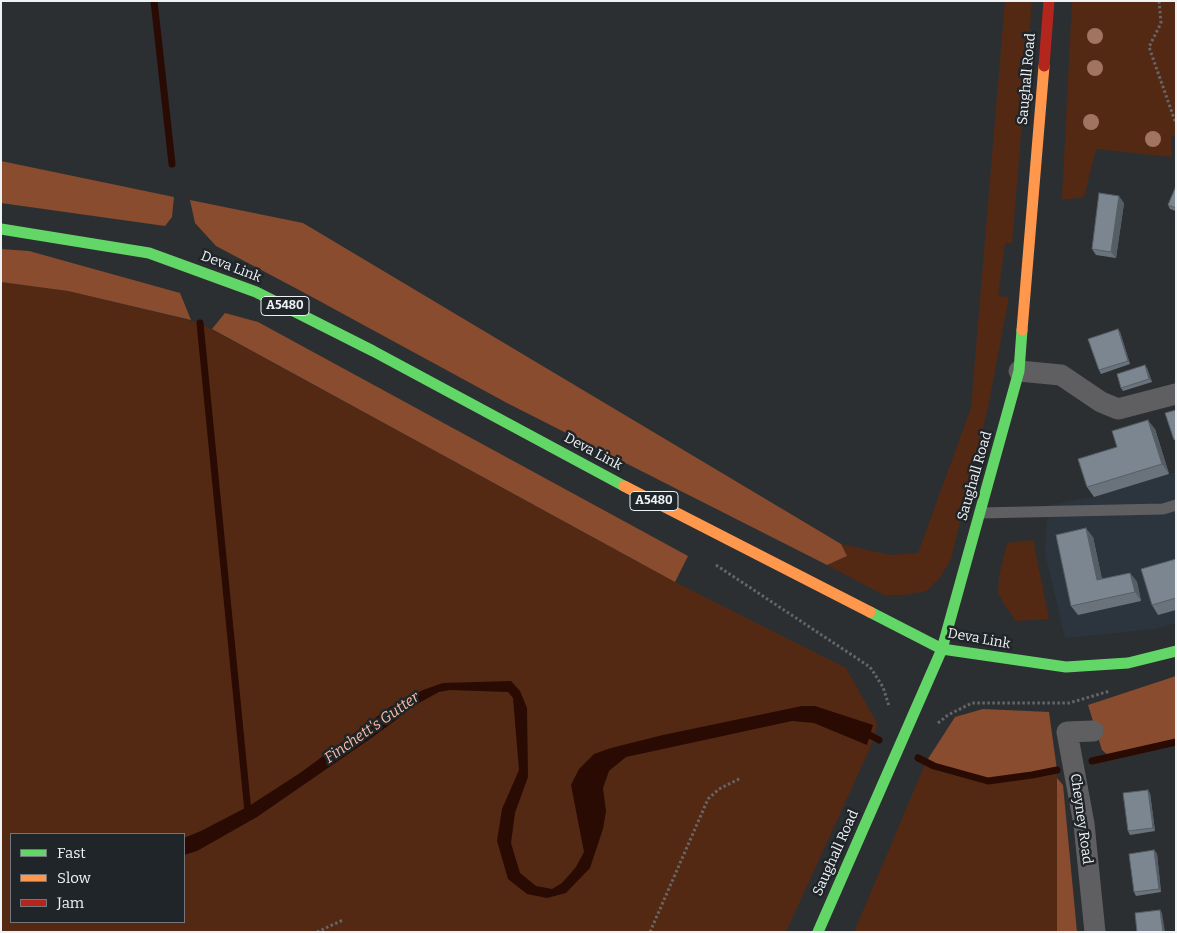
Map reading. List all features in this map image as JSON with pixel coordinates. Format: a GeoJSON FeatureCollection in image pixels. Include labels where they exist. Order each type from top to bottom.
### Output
{"type":"FeatureCollection","features":[{"type":"Feature","properties":{"kind":"main road","name":"Saughall Road"},"geometry":{"type":"LineString","coordinates":[[818,932],[942,649],[1020,371],[1049,1]]}},
{"type":"Feature","properties":{"kind":"main road","name":"Deva Link"},"geometry":{"type":"LineString","coordinates":[[1,229],[149,253],[256,292],[373,351],[762,558],[942,649],[1066,667],[1128,663],[1176,651]]}},
{"type":"Feature","properties":{"kind":"street"},"geometry":{"type":"LineString","coordinates":[[1020,371],[1061,375],[1101,402],[1118,409],[1176,394]]}},
{"type":"Feature","properties":{"kind":"street","name":"Cheyney Road"},"geometry":{"type":"LineString","coordinates":[[1092,731],[1067,732],[1084,824],[1095,932]]}},
{"type":"Feature","properties":{"kind":"lane"},"geometry":{"type":"LineString","coordinates":[[980,513],[1163,509],[1176,505]]}},
{"type":"Feature","properties":{"kind":"path"},"geometry":{"type":"LineString","coordinates":[[1159,1],[1161,24],[1149,46],[1176,124]]}},
{"type":"Feature","properties":{"kind":"path"},"geometry":{"type":"LineString","coordinates":[[650,932],[708,799],[719,789],[741,778]]}},
{"type":"Feature","properties":{"kind":"path"},"geometry":{"type":"LineString","coordinates":[[317,932],[343,920]]}},
{"type":"Feature","properties":{"kind":"shaded area"},"geometry":{"type":"Polygon","coordinates":[[[1005,1],[1032,1],[1012,243],[1005,243],[998,296],[1009,297],[988,407],[951,559],[939,579],[926,591],[904,595],[884,595],[827,565],[847,556],[841,544],[890,555],[918,553],[971,408],[1005,1]]]}},
{"type":"Feature","properties":{"kind":"shaded area"},"geometry":{"type":"Polygon","coordinates":[[[1072,1],[1176,1],[1176,134],[1171,137],[1172,157],[1096,149],[1084,197],[1062,200],[1072,1]]]}},
{"type":"Feature","properties":{"kind":"shaded area"},"geometry":{"type":"Polygon","coordinates":[[[1,161],[174,197],[172,217],[165,226],[1,203],[1,161]]]}},
{"type":"Feature","properties":{"kind":"shaded area"},"geometry":{"type":"Polygon","coordinates":[[[190,200],[303,223],[841,544],[847,556],[827,565],[507,403],[216,246],[195,223],[190,200]]]}},
{"type":"Feature","properties":{"kind":"shaded area"},"geometry":{"type":"Polygon","coordinates":[[[1,249],[29,251],[180,293],[191,320],[68,291],[1,282],[1,249]]]}},
{"type":"Feature","properties":{"kind":"shaded area"},"geometry":{"type":"Polygon","coordinates":[[[1,282],[68,291],[200,323],[675,582],[846,668],[877,723],[875,737],[786,932],[1,932],[1,282]]]}},
{"type":"Feature","properties":{"kind":"shaded area"},"geometry":{"type":"Polygon","coordinates":[[[225,313],[258,322],[688,556],[675,582],[212,329],[225,313]]]}},
{"type":"Feature","properties":{"kind":"shaded area"},"geometry":{"type":"Polygon","coordinates":[[[1176,472],[1176,623],[1156,629],[1065,638],[1045,553],[1048,505],[1094,497],[1176,472]]]}},
{"type":"Feature","properties":{"kind":"shaded area"},"geometry":{"type":"Polygon","coordinates":[[[1033,540],[1049,619],[1016,621],[998,593],[999,577],[1007,543],[1033,540]]]}},
{"type":"Feature","properties":{"kind":"shaded area"},"geometry":{"type":"Polygon","coordinates":[[[1176,676],[1176,742],[1110,757],[1102,750],[1088,705],[1176,676]]]}},
{"type":"Feature","properties":{"kind":"shaded area"},"geometry":{"type":"Polygon","coordinates":[[[983,709],[1049,712],[1057,770],[988,781],[926,762],[955,717],[983,709]]]}},
{"type":"Feature","properties":{"kind":"shaded area"},"geometry":{"type":"Polygon","coordinates":[[[926,762],[988,781],[1057,770],[1057,932],[854,932],[926,762]]]}},
{"type":"Feature","properties":{"kind":"shaded area"},"geometry":{"type":"Polygon","coordinates":[[[1057,778],[1063,785],[1077,932],[1057,932],[1057,778]]]}},
{"type":"Feature","properties":{"kind":"water"},"geometry":{"type":"Polygon","coordinates":[[[511,681],[520,691],[527,708],[528,777],[515,813],[511,843],[520,873],[536,886],[552,889],[562,883],[576,867],[584,852],[571,785],[579,769],[594,754],[663,735],[802,706],[815,706],[873,725],[867,745],[814,723],[792,721],[626,757],[609,771],[603,788],[606,811],[603,829],[590,868],[566,893],[547,898],[527,894],[508,879],[497,841],[502,809],[519,770],[513,698],[508,692],[450,690],[439,692],[408,709],[367,741],[257,817],[197,851],[185,855],[185,838],[249,806],[300,773],[390,707],[423,690],[443,683],[511,681]]]}},
{"type":"Feature","properties":{"kind":"building"},"geometry":{"type":"Polygon","coordinates":[[[1176,186],[1176,208],[1168,205],[1176,186]]]}},
{"type":"Feature","properties":{"kind":"building"},"geometry":{"type":"Polygon","coordinates":[[[1099,193],[1119,196],[1111,252],[1092,249],[1099,193]]]}},
{"type":"Feature","properties":{"kind":"building"},"geometry":{"type":"Polygon","coordinates":[[[1118,329],[1128,361],[1099,370],[1088,339],[1118,329]]]}},
{"type":"Feature","properties":{"kind":"building"},"geometry":{"type":"Polygon","coordinates":[[[1145,365],[1149,379],[1121,388],[1117,374],[1145,365]]]}},
{"type":"Feature","properties":{"kind":"building"},"geometry":{"type":"Polygon","coordinates":[[[1176,410],[1176,439],[1174,440],[1165,413],[1176,410]]]}},
{"type":"Feature","properties":{"kind":"building"},"geometry":{"type":"Polygon","coordinates":[[[1148,420],[1162,464],[1087,487],[1078,459],[1117,447],[1112,431],[1148,420]]]}},
{"type":"Feature","properties":{"kind":"building"},"geometry":{"type":"Polygon","coordinates":[[[1086,528],[1097,580],[1130,573],[1135,592],[1071,606],[1056,535],[1086,528]]]}},
{"type":"Feature","properties":{"kind":"building"},"geometry":{"type":"Polygon","coordinates":[[[1176,559],[1176,598],[1152,605],[1141,569],[1176,559]]]}},
{"type":"Feature","properties":{"kind":"building"},"geometry":{"type":"Polygon","coordinates":[[[1148,790],[1153,828],[1128,831],[1123,793],[1148,790]]]}},
{"type":"Feature","properties":{"kind":"building"},"geometry":{"type":"Polygon","coordinates":[[[1154,850],[1159,889],[1134,892],[1129,854],[1154,850]]]}},
{"type":"Feature","properties":{"kind":"building"},"geometry":{"type":"Polygon","coordinates":[[[1160,910],[1163,932],[1137,932],[1135,913],[1160,910]]]}},
{"type":"Feature","properties":{"kind":"waterway"},"geometry":{"type":"LineString","coordinates":[[154,1],[172,164]]}},
{"type":"Feature","properties":{"kind":"waterway"},"geometry":{"type":"LineString","coordinates":[[200,323],[248,812]]}},
{"type":"Feature","properties":{"kind":"waterway","name":"Finchett's Gutter"},"geometry":{"type":"LineString","coordinates":[[862,731],[879,740]]}},
{"type":"Feature","properties":{"kind":"waterway","name":"Finchett's Gutter"},"geometry":{"type":"LineString","coordinates":[[1092,761],[1176,742]]}},
{"type":"Feature","properties":{"kind":"waterway","name":"Finchett's Gutter"},"geometry":{"type":"LineString","coordinates":[[918,758],[934,766],[988,781],[1057,770]]}},
{"type":"Feature","properties":{"kind":"traffic: fast"},"geometry":{"type":"LineString","coordinates":[[1,229],[149,253],[256,292],[373,351],[624,486]]}},
{"type":"Feature","properties":{"kind":"traffic: fast"},"geometry":{"type":"LineString","coordinates":[[818,932],[942,649],[1019,371],[1022,330]]}},
{"type":"Feature","properties":{"kind":"traffic: fast"},"geometry":{"type":"LineString","coordinates":[[870,612],[942,649],[1066,667],[1128,663],[1176,651]]}},
{"type":"Feature","properties":{"kind":"traffic: slow"},"geometry":{"type":"LineString","coordinates":[[1022,330],[1044,66]]}},
{"type":"Feature","properties":{"kind":"traffic: slow"},"geometry":{"type":"LineString","coordinates":[[624,486],[870,612]]}},
{"type":"Feature","properties":{"kind":"traffic: jam"},"geometry":{"type":"LineString","coordinates":[[1044,66],[1049,1]]}}]}
